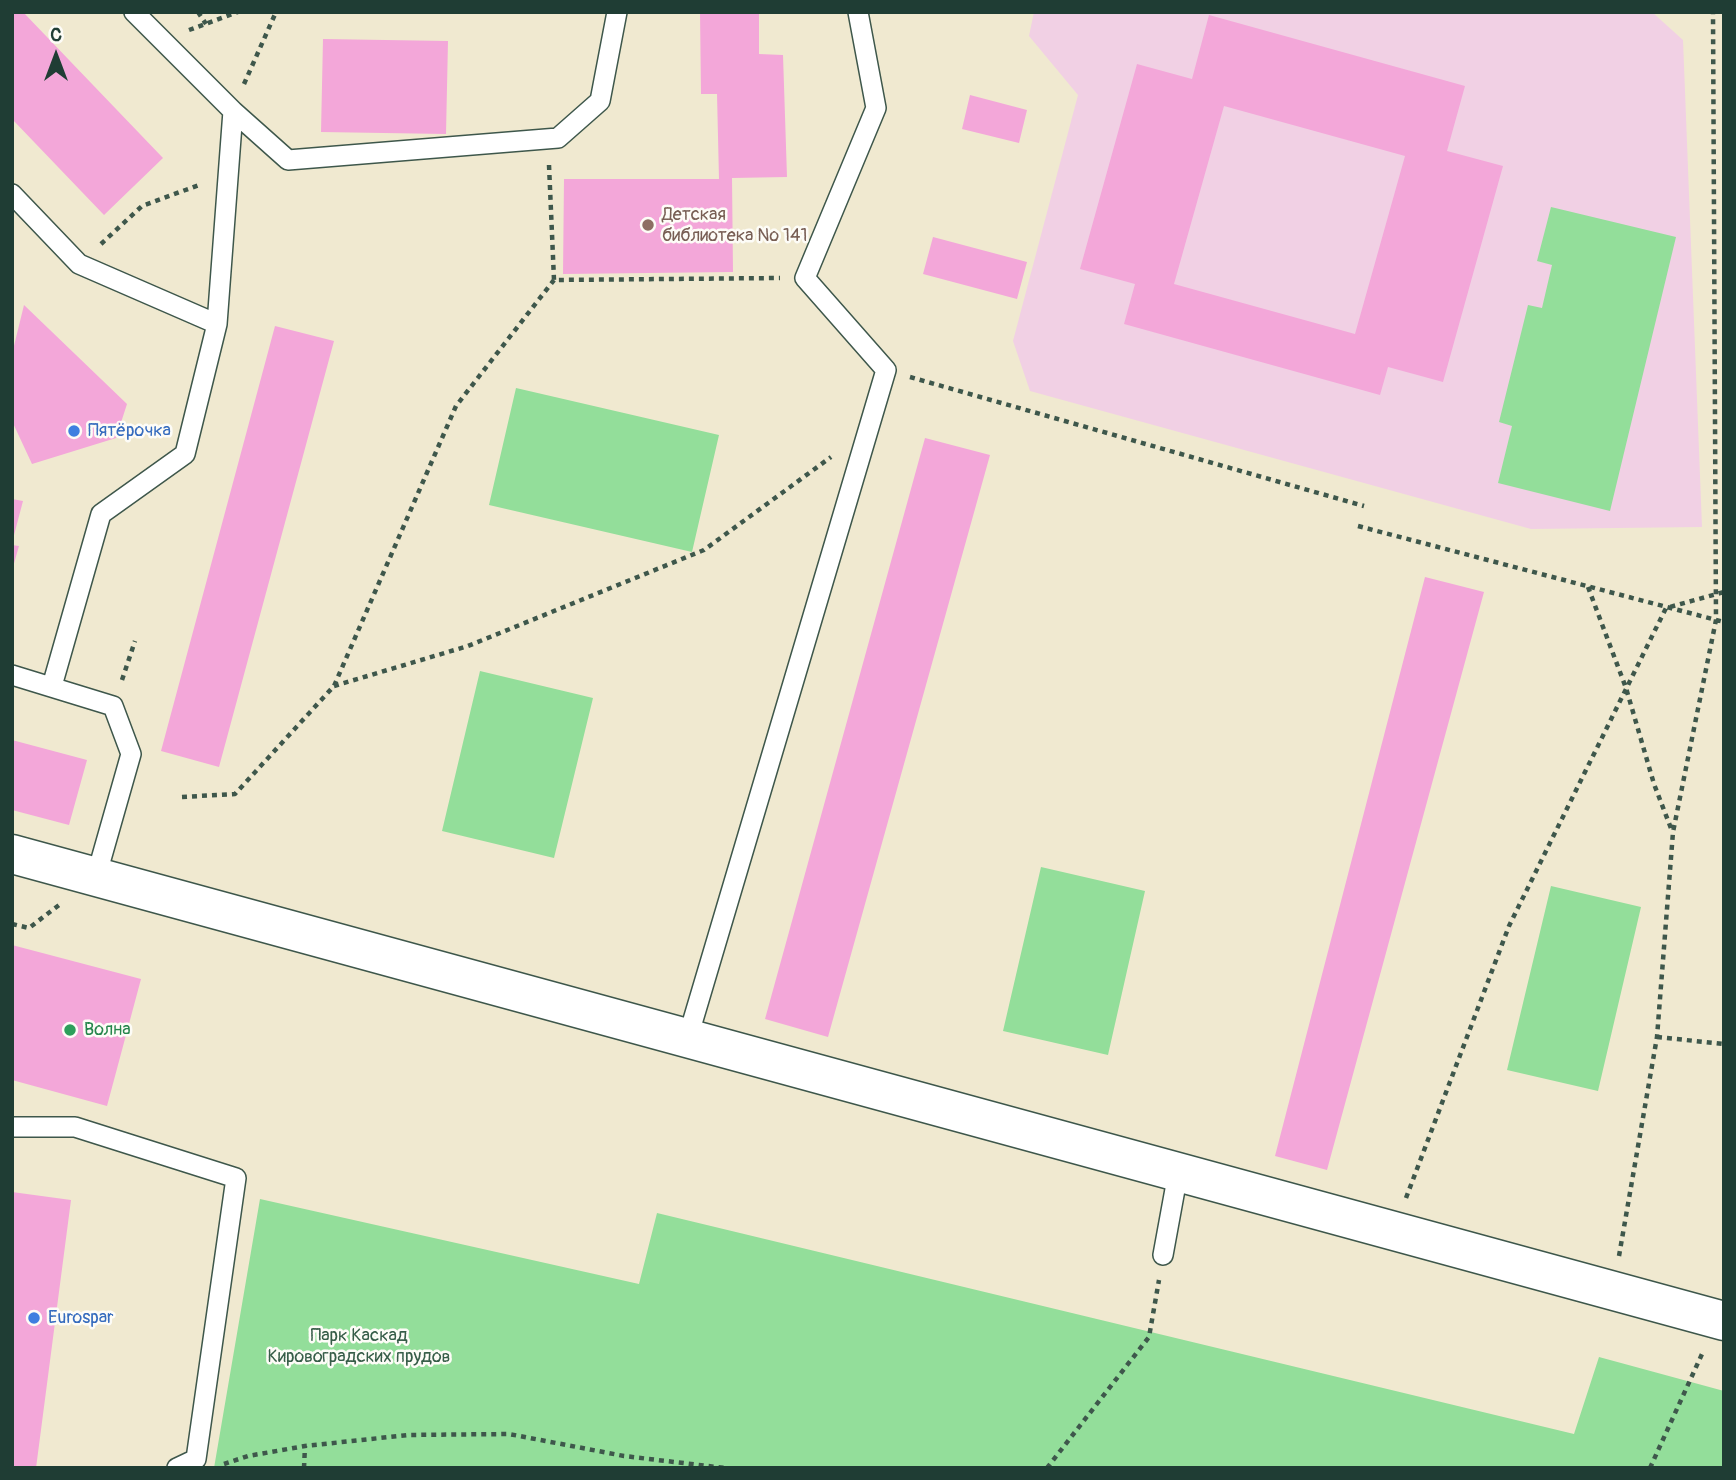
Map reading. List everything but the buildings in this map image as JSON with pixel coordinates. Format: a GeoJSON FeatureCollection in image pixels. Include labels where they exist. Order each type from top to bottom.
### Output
{"type":"FeatureCollection","features":[{"type":"Feature","properties":{"kind":"street"},"geometry":{"type":"LineString","coordinates":[[12,854],[1612,1291],[1722,1313]]}},
{"type":"Feature","properties":{"kind":"lane"},"geometry":{"type":"LineString","coordinates":[[134,12],[233,111],[288,160],[558,138],[600,101],[617,12]]}},
{"type":"Feature","properties":{"kind":"lane"},"geometry":{"type":"LineString","coordinates":[[688,1037],[886,370],[805,278],[876,108],[858,12]]}},
{"type":"Feature","properties":{"kind":"lane"},"geometry":{"type":"LineString","coordinates":[[52,686],[101,514],[185,454],[217,324],[233,111]]}},
{"type":"Feature","properties":{"kind":"lane"},"geometry":{"type":"LineString","coordinates":[[12,194],[79,264],[217,324]]}},
{"type":"Feature","properties":{"kind":"lane"},"geometry":{"type":"LineString","coordinates":[[12,675],[113,706],[131,754],[96,877]]}},
{"type":"Feature","properties":{"kind":"lane"},"geometry":{"type":"LineString","coordinates":[[12,1127],[75,1127],[236,1178],[196,1459],[177,1468]]}},
{"type":"Feature","properties":{"kind":"lane"},"geometry":{"type":"LineString","coordinates":[[1163,1255],[1178,1173]]}},
{"type":"Feature","properties":{"kind":"path"},"geometry":{"type":"LineString","coordinates":[[198,12],[206,24]]}},
{"type":"Feature","properties":{"kind":"path"},"geometry":{"type":"LineString","coordinates":[[162,40],[238,12]]}},
{"type":"Feature","properties":{"kind":"path"},"geometry":{"type":"LineString","coordinates":[[233,111],[276,12]]}},
{"type":"Feature","properties":{"kind":"path"},"geometry":{"type":"LineString","coordinates":[[1612,1291],[1657,1037],[1673,832],[1716,620],[1713,12]]}},
{"type":"Feature","properties":{"kind":"path"},"geometry":{"type":"LineString","coordinates":[[182,797],[235,794],[334,686],[456,406],[554,280],[549,165],[558,138]]}},
{"type":"Feature","properties":{"kind":"path"},"geometry":{"type":"LineString","coordinates":[[79,264],[142,206],[228,175]]}},
{"type":"Feature","properties":{"kind":"path"},"geometry":{"type":"LineString","coordinates":[[554,280],[805,278]]}},
{"type":"Feature","properties":{"kind":"path"},"geometry":{"type":"LineString","coordinates":[[886,370],[1364,506]]}},
{"type":"Feature","properties":{"kind":"path"},"geometry":{"type":"LineString","coordinates":[[334,686],[468,646],[704,550],[837,453]]}},
{"type":"Feature","properties":{"kind":"path"},"geometry":{"type":"LineString","coordinates":[[1358,526],[1724,622]]}},
{"type":"Feature","properties":{"kind":"path"},"geometry":{"type":"LineString","coordinates":[[1588,587],[1626,688],[1654,784],[1673,832]]}},
{"type":"Feature","properties":{"kind":"path"},"geometry":{"type":"LineString","coordinates":[[1393,1232],[1509,926],[1666,608],[1724,592]]}},
{"type":"Feature","properties":{"kind":"path"},"geometry":{"type":"LineString","coordinates":[[113,706],[135,641]]}},
{"type":"Feature","properties":{"kind":"path"},"geometry":{"type":"LineString","coordinates":[[1657,1037],[1724,1044]]}},
{"type":"Feature","properties":{"kind":"path"},"geometry":{"type":"LineString","coordinates":[[1047,1468],[1149,1337],[1163,1255]]}},
{"type":"Feature","properties":{"kind":"path"},"geometry":{"type":"LineString","coordinates":[[1642,1468],[1650,1466],[1722,1313]]}},
{"type":"Feature","properties":{"kind":"path"},"geometry":{"type":"LineString","coordinates":[[223,1464],[248,1456],[306,1446],[408,1435],[509,1434],[624,1456],[725,1468]]}},
{"type":"Feature","properties":{"kind":"path"},"geometry":{"type":"LineString","coordinates":[[304,1468],[306,1446]]}},
{"type":"Feature","properties":{"kind":"shaded area"},"geometry":{"type":"Polygon","coordinates":[[[1034,12],[1652,12],[1683,40],[1702,527],[1531,529],[1030,391],[1013,341],[1078,95],[1029,36],[1034,12]]]}},
{"type":"Feature","properties":{"kind":"green space"},"geometry":{"type":"Polygon","coordinates":[[[1551,207],[1676,237],[1610,511],[1498,483],[1512,426],[1499,422],[1528,305],[1542,308],[1552,265],[1537,261],[1551,207]]]}},
{"type":"Feature","properties":{"kind":"green space"},"geometry":{"type":"Polygon","coordinates":[[[516,388],[719,435],[692,552],[489,505],[516,388]]]}},
{"type":"Feature","properties":{"kind":"green space"},"geometry":{"type":"Polygon","coordinates":[[[480,671],[593,698],[554,858],[442,831],[480,671]]]}},
{"type":"Feature","properties":{"kind":"green space"},"geometry":{"type":"Polygon","coordinates":[[[1041,867],[1145,891],[1108,1055],[1003,1031],[1041,867]]]}},
{"type":"Feature","properties":{"kind":"green space"},"geometry":{"type":"Polygon","coordinates":[[[1551,886],[1641,907],[1598,1091],[1507,1070],[1551,886]]]}},
{"type":"Feature","properties":{"kind":"green space","name":"Парк Каскад Кировоградских прудов"},"geometry":{"type":"Polygon","coordinates":[[[260,1199],[639,1284],[657,1213],[1574,1434],[1599,1357],[1724,1391],[1724,1468],[214,1468],[260,1199]]]}},
{"type":"Feature","properties":{"kind":"place","name":"Детская библиотека № 141"},"geometry":{"type":"Point","coordinates":[648,225]}},
{"type":"Feature","properties":{"kind":"place","name":"Пятёрочка"},"geometry":{"type":"Point","coordinates":[74,431]}},
{"type":"Feature","properties":{"kind":"place","name":"Волна"},"geometry":{"type":"Point","coordinates":[70,1030]}},
{"type":"Feature","properties":{"kind":"place","name":"Eurospar"},"geometry":{"type":"Point","coordinates":[34,1318]}}]}
